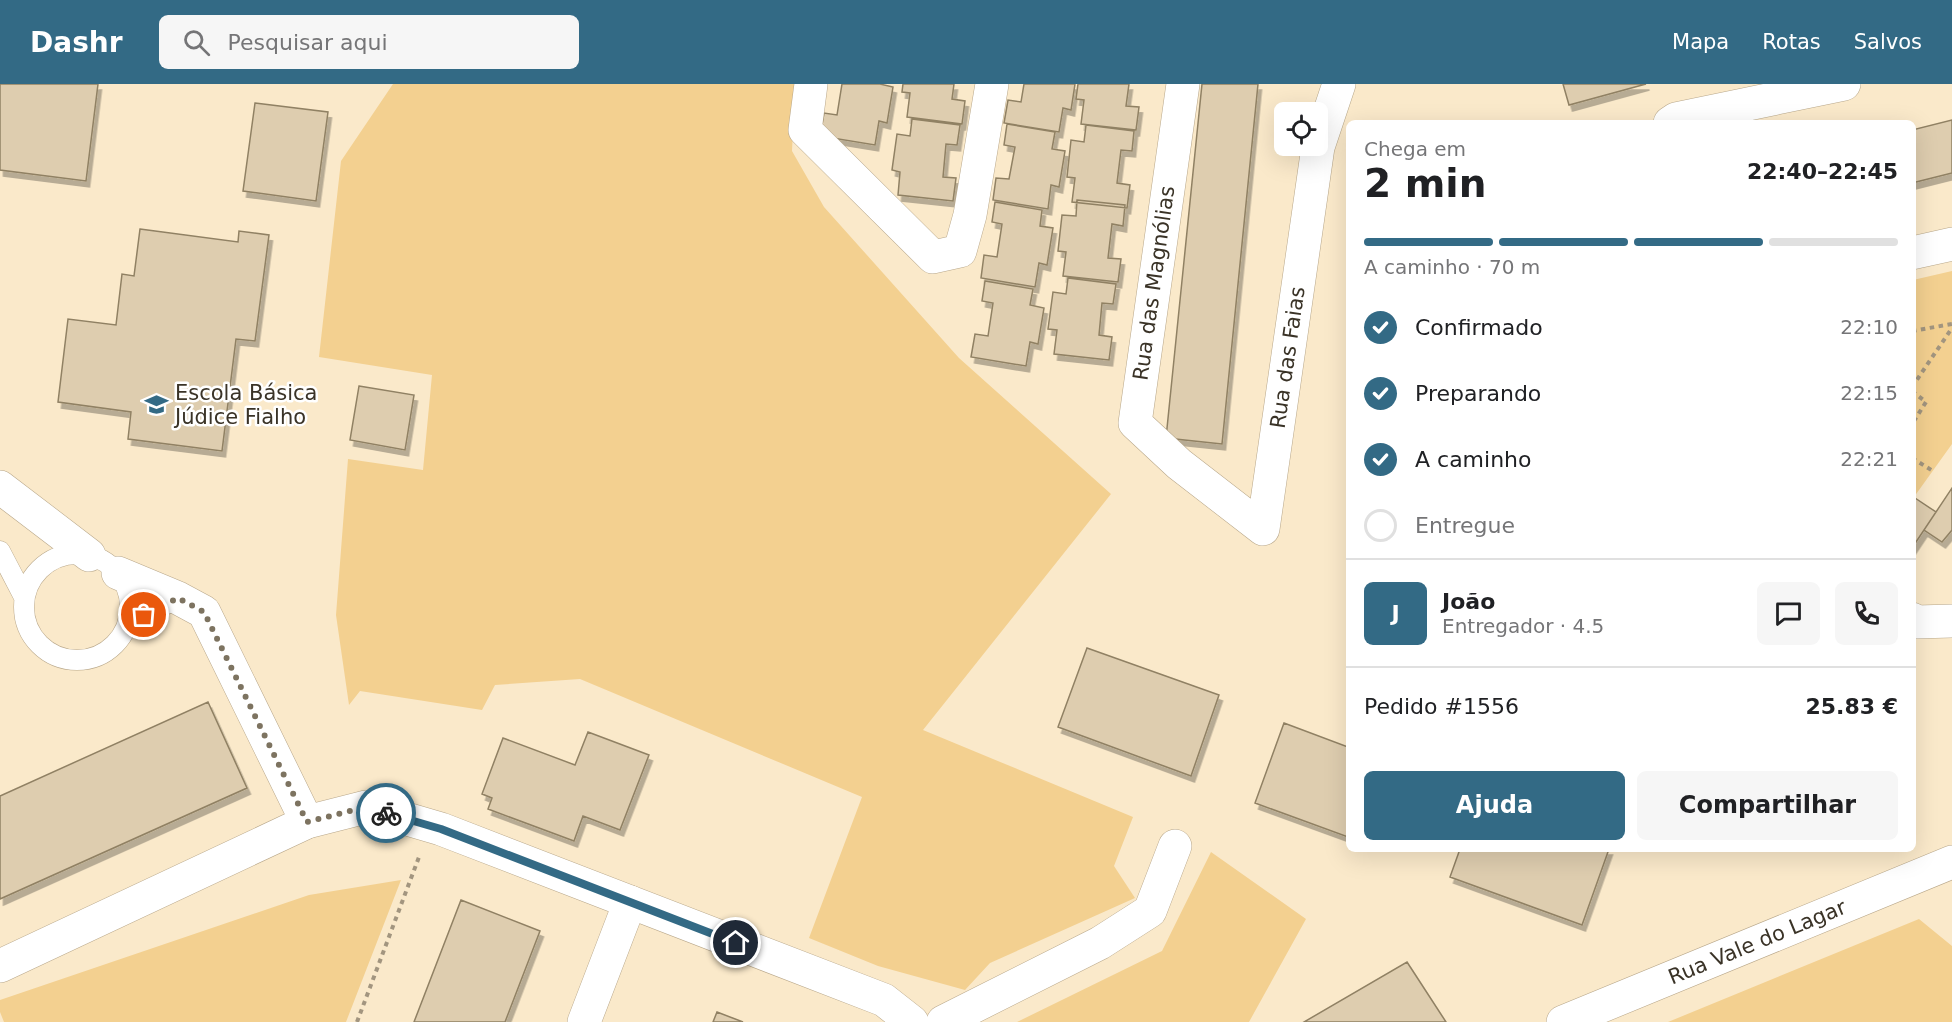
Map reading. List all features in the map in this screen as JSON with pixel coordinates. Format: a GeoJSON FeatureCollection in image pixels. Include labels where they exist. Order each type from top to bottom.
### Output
{"type":"FeatureCollection","features":[{"type":"Feature","properties":{"kind":"street"},"geometry":{"type":"LineString","coordinates":[[811,84],[805,130],[933,257],[960,251],[970,215],[992,84]]}},
{"type":"Feature","properties":{"kind":"street","name":"Rua das Magnólias"},"geometry":{"type":"LineString","coordinates":[[1179,464],[1135,423],[1183,84]]}},
{"type":"Feature","properties":{"kind":"street","name":"Rua das Faias"},"geometry":{"type":"LineString","coordinates":[[1179,464],[1263,529],[1318,147],[1339,84]]}},
{"type":"Feature","properties":{"kind":"street"},"geometry":{"type":"LineString","coordinates":[[1674,120],[1799,88],[1844,84]]}},
{"type":"Feature","properties":{"kind":"street"},"geometry":{"type":"LineString","coordinates":[[1916,253],[1952,244]]}},
{"type":"Feature","properties":{"kind":"street"},"geometry":{"type":"LineString","coordinates":[[0,487],[89,555]]}},
{"type":"Feature","properties":{"kind":"street"},"geometry":{"type":"LineString","coordinates":[[118,573],[178,598],[204,612],[307,822]]}},
{"type":"Feature","properties":{"kind":"street"},"geometry":{"type":"LineString","coordinates":[[1916,621],[1952,621]]}},
{"type":"Feature","properties":{"kind":"street"},"geometry":{"type":"LineString","coordinates":[[0,966],[307,822],[366,807],[431,825],[884,1000],[912,1022]]}},
{"type":"Feature","properties":{"kind":"street"},"geometry":{"type":"LineString","coordinates":[[943,1022],[1100,943],[1150,911],[1175,846]]}},
{"type":"Feature","properties":{"kind":"street","name":"Rua Vale do Lagar"},"geometry":{"type":"LineString","coordinates":[[1563,1022],[1952,862]]}},
{"type":"Feature","properties":{"kind":"street"},"geometry":{"type":"LineString","coordinates":[[584,1022],[630,902]]}},
{"type":"Feature","properties":{"kind":"lane"},"geometry":{"type":"LineString","coordinates":[[0,551],[24,597]]}},
{"type":"Feature","properties":{"kind":"lane"},"geometry":{"type":"LineString","coordinates":[[72,554],[89,555],[105,561],[118,573],[127,589],[130,606],[128,624],[119,639],[106,651],[90,659],[72,660],[55,656],[40,646],[29,632],[24,615],[24,597],[30,581],[40,567],[55,558],[72,554]]}},
{"type":"Feature","properties":{"kind":"lane"},"geometry":{"type":"LineString","coordinates":[[128,624],[178,598]]}},
{"type":"Feature","properties":{"kind":"path"},"geometry":{"type":"LineString","coordinates":[[1916,330],[1952,326]]}},
{"type":"Feature","properties":{"kind":"path"},"geometry":{"type":"LineString","coordinates":[[1916,383],[1952,326]]}},
{"type":"Feature","properties":{"kind":"path"},"geometry":{"type":"LineString","coordinates":[[1916,393],[1926,402],[1916,418]]}},
{"type":"Feature","properties":{"kind":"path"},"geometry":{"type":"LineString","coordinates":[[1916,460],[1933,471]]}},
{"type":"Feature","properties":{"kind":"path"},"geometry":{"type":"LineString","coordinates":[[357,1022],[431,825]]}},
{"type":"Feature","properties":{"kind":"shaded area"},"geometry":{"type":"Polygon","coordinates":[[[393,84],[795,84],[792,151],[824,207],[959,358],[1111,494],[923,730],[1133,817],[1114,866],[1135,898],[990,963],[965,990],[878,966],[809,938],[862,797],[580,679],[495,685],[482,710],[360,691],[349,705],[336,615],[348,459],[423,470],[432,375],[319,357],[341,161],[393,84]]]}},
{"type":"Feature","properties":{"kind":"shaded area"},"geometry":{"type":"Polygon","coordinates":[[[1952,271],[1952,444],[1916,494],[1916,279],[1952,271]]]}},
{"type":"Feature","properties":{"kind":"shaded area"},"geometry":{"type":"Polygon","coordinates":[[[1211,852],[1306,919],[1249,1022],[1017,1022],[1162,951],[1211,852]]]}},
{"type":"Feature","properties":{"kind":"shaded area"},"geometry":{"type":"Polygon","coordinates":[[[401,880],[346,1022],[4,1022],[0,1012],[0,1000],[309,895],[401,880]]]}},
{"type":"Feature","properties":{"kind":"shaded area"},"geometry":{"type":"Polygon","coordinates":[[[1919,919],[1952,946],[1952,1022],[1668,1022],[1919,919]]]}},
{"type":"Feature","properties":{"kind":"building"},"geometry":{"type":"Polygon","coordinates":[[[0,84],[98,84],[86,181],[0,170],[0,84]]]}},
{"type":"Feature","properties":{"kind":"building"},"geometry":{"type":"Polygon","coordinates":[[[842,84],[880,84],[893,87],[887,123],[879,121],[875,145],[820,136],[824,113],[837,115],[842,84]]]}},
{"type":"Feature","properties":{"kind":"building"},"geometry":{"type":"Polygon","coordinates":[[[903,84],[954,84],[952,99],[965,101],[962,124],[907,117],[910,93],[902,92],[903,84]]]}},
{"type":"Feature","properties":{"kind":"building"},"geometry":{"type":"Polygon","coordinates":[[[1024,84],[1075,84],[1071,110],[1063,108],[1059,132],[1004,123],[1008,100],[1021,102],[1024,84]]]}},
{"type":"Feature","properties":{"kind":"building"},"geometry":{"type":"Polygon","coordinates":[[[1078,84],[1129,84],[1126,106],[1139,107],[1136,130],[1081,124],[1084,100],[1076,99],[1078,84]]]}},
{"type":"Feature","properties":{"kind":"building"},"geometry":{"type":"Polygon","coordinates":[[[1202,84],[1258,84],[1222,444],[1166,438],[1202,84]]]}},
{"type":"Feature","properties":{"kind":"building"},"geometry":{"type":"Polygon","coordinates":[[[1563,84],[1646,84],[1569,105],[1563,84]]]}},
{"type":"Feature","properties":{"kind":"building"},"geometry":{"type":"Polygon","coordinates":[[[255,103],[328,112],[316,201],[243,191],[255,103]]]}},
{"type":"Feature","properties":{"kind":"building"},"geometry":{"type":"Polygon","coordinates":[[[912,119],[960,125],[957,145],[946,144],[943,177],[956,178],[953,201],[898,195],[900,172],[892,170],[897,134],[910,136],[912,119]]]}},
{"type":"Feature","properties":{"kind":"building"},"geometry":{"type":"Polygon","coordinates":[[[1952,120],[1952,173],[1916,182],[1916,129],[1952,120]]]}},
{"type":"Feature","properties":{"kind":"building"},"geometry":{"type":"Polygon","coordinates":[[[1007,124],[1055,132],[1052,149],[1065,151],[1059,187],[1051,185],[1048,209],[993,200],[996,178],[1009,179],[1015,147],[1004,145],[1007,124]]]}},
{"type":"Feature","properties":{"kind":"building"},"geometry":{"type":"Polygon","coordinates":[[[1086,125],[1134,131],[1132,151],[1121,150],[1117,183],[1130,185],[1127,208],[1072,202],[1075,178],[1067,177],[1071,140],[1084,142],[1086,125]]]}},
{"type":"Feature","properties":{"kind":"building"},"geometry":{"type":"Polygon","coordinates":[[[1077,200],[1125,205],[1123,226],[1112,224],[1108,258],[1121,259],[1118,282],[1063,276],[1066,252],[1058,251],[1062,215],[1076,216],[1077,200]]]}},
{"type":"Feature","properties":{"kind":"building"},"geometry":{"type":"Polygon","coordinates":[[[995,202],[1042,210],[1040,226],[1053,228],[1047,265],[1039,263],[1035,287],[981,278],[984,255],[997,257],[1002,224],[992,222],[995,202]]]}},
{"type":"Feature","properties":{"kind":"building"},"geometry":{"type":"Polygon","coordinates":[[[140,229],[238,242],[239,231],[269,235],[255,341],[236,339],[222,451],[128,439],[131,412],[58,402],[68,319],[116,325],[122,274],[134,276],[140,229]]]}},
{"type":"Feature","properties":{"kind":"building"},"geometry":{"type":"Polygon","coordinates":[[[1068,278],[1116,284],[1113,304],[1102,303],[1099,335],[1112,337],[1109,360],[1054,354],[1057,330],[1048,329],[1053,292],[1066,294],[1068,278]]]}},
{"type":"Feature","properties":{"kind":"building"},"geometry":{"type":"Polygon","coordinates":[[[985,281],[1033,289],[1030,305],[1044,308],[1038,344],[1030,342],[1026,366],[971,357],[975,334],[988,336],[993,303],[982,301],[985,281]]]}},
{"type":"Feature","properties":{"kind":"building"},"geometry":{"type":"Polygon","coordinates":[[[359,386],[414,395],[405,450],[350,440],[359,386]]]}},
{"type":"Feature","properties":{"kind":"building"},"geometry":{"type":"Polygon","coordinates":[[[1952,488],[1952,530],[1942,542],[1924,530],[1952,488]]]}},
{"type":"Feature","properties":{"kind":"building"},"geometry":{"type":"Polygon","coordinates":[[[1916,499],[1936,512],[1916,542],[1916,499]]]}},
{"type":"Feature","properties":{"kind":"building"},"geometry":{"type":"Polygon","coordinates":[[[1087,648],[1219,695],[1191,776],[1058,727],[1087,648]]]}},
{"type":"Feature","properties":{"kind":"building"},"geometry":{"type":"Polygon","coordinates":[[[208,702],[247,788],[0,899],[0,796],[208,702]]]}},
{"type":"Feature","properties":{"kind":"building"},"geometry":{"type":"Polygon","coordinates":[[[1284,723],[1346,746],[1346,836],[1255,803],[1284,723]]]}},
{"type":"Feature","properties":{"kind":"building"},"geometry":{"type":"Polygon","coordinates":[[[588,732],[649,755],[620,830],[583,816],[574,841],[488,809],[492,798],[482,794],[503,738],[575,765],[588,732]]]}},
{"type":"Feature","properties":{"kind":"building"},"geometry":{"type":"Polygon","coordinates":[[[1459,852],[1608,852],[1582,925],[1450,877],[1459,852]]]}},
{"type":"Feature","properties":{"kind":"building"},"geometry":{"type":"Polygon","coordinates":[[[461,900],[540,931],[505,1022],[414,1022],[461,900]]]}},
{"type":"Feature","properties":{"kind":"building"},"geometry":{"type":"Polygon","coordinates":[[[1407,962],[1446,1022],[1304,1022],[1407,962]]]}},
{"type":"Feature","properties":{"kind":"building"},"geometry":{"type":"Polygon","coordinates":[[[717,1012],[743,1022],[713,1022],[717,1012]]]}},
{"type":"Feature","properties":{"kind":"way so far"},"geometry":{"type":"LineString","coordinates":[[144,615],[178,598],[204,612],[307,822],[366,807],[386,813]]}},
{"type":"Feature","properties":{"kind":"place","name":"Escola Básica Júdice Fialho"},"geometry":{"type":"Point","coordinates":[157,405]}},
{"type":"Feature","properties":{"kind":"route"},"geometry":{"type":"LineString","coordinates":[[386,813],[441,829],[736,943]]}}]}
